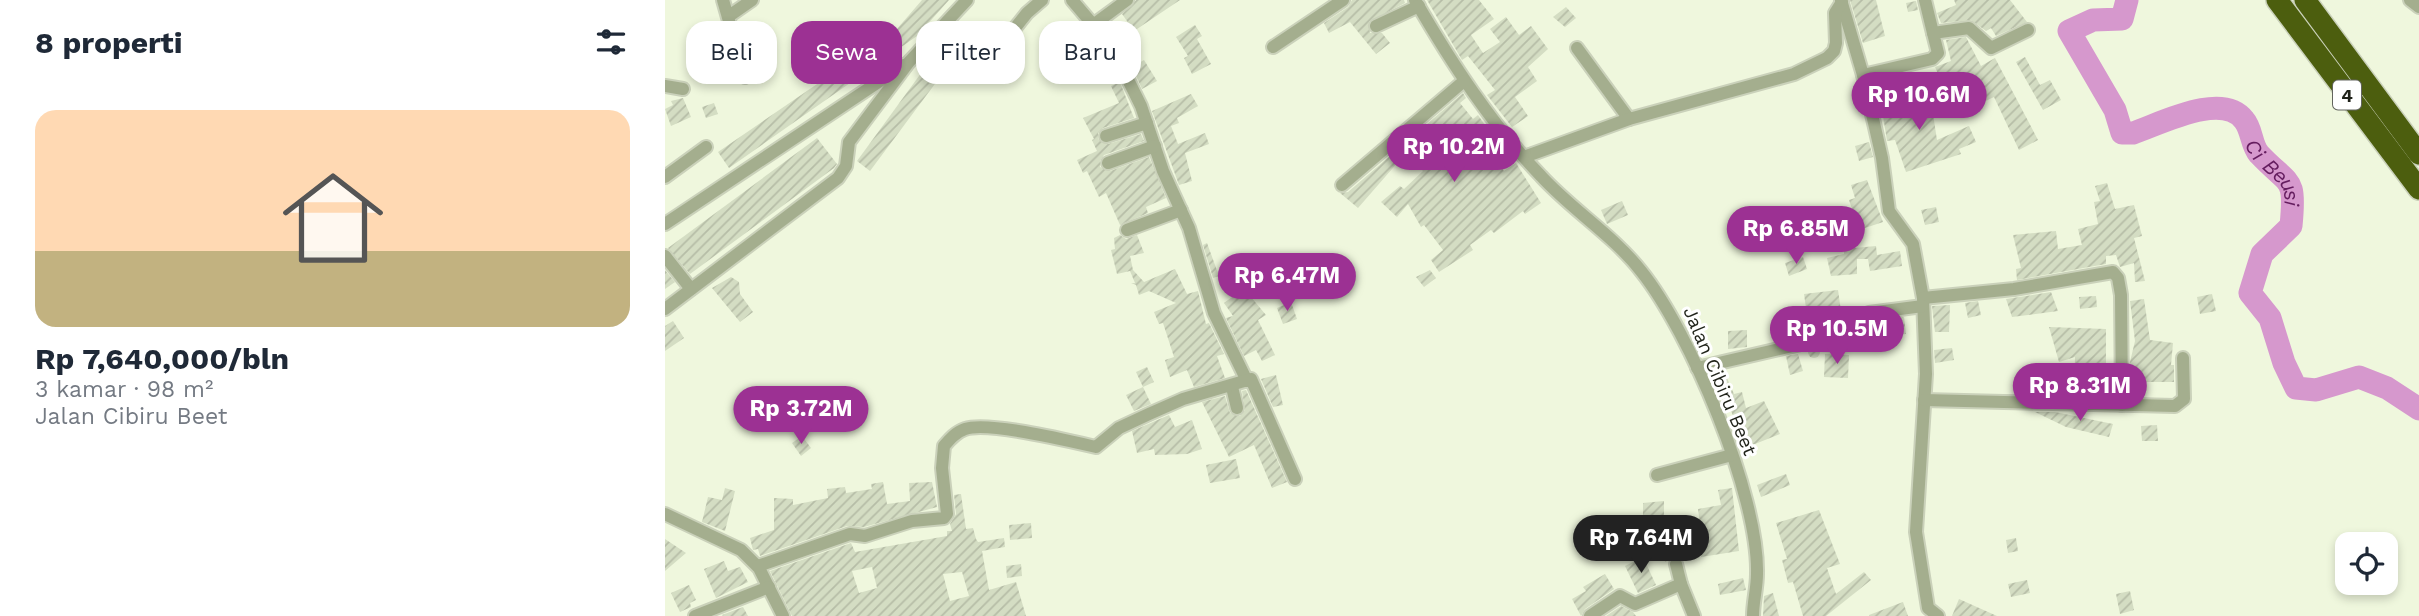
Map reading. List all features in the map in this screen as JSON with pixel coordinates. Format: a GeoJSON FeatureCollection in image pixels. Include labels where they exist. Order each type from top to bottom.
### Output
{"type":"FeatureCollection","features":[{"type":"Feature","properties":{"kind":"highway","name":"4"},"geometry":{"type":"LineString","coordinates":[[2277,0],[2419,189]]}},
{"type":"Feature","properties":{"kind":"highway","name":"4"},"geometry":{"type":"LineString","coordinates":[[2305,0],[2419,154]]}},
{"type":"Feature","properties":{"kind":"street"},"geometry":{"type":"LineString","coordinates":[[723,0],[730,21]]}},
{"type":"Feature","properties":{"kind":"street"},"geometry":{"type":"LineString","coordinates":[[729,16],[752,0]]}},
{"type":"Feature","properties":{"kind":"street"},"geometry":{"type":"LineString","coordinates":[[665,309],[838,178],[846,166],[849,142],[909,62],[967,0]]}},
{"type":"Feature","properties":{"kind":"street"},"geometry":{"type":"LineString","coordinates":[[1021,21],[1042,0]]}},
{"type":"Feature","properties":{"kind":"street"},"geometry":{"type":"LineString","coordinates":[[1072,0],[1090,21]]}},
{"type":"Feature","properties":{"kind":"street"},"geometry":{"type":"LineString","coordinates":[[1098,21],[1127,0]]}},
{"type":"Feature","properties":{"kind":"street"},"geometry":{"type":"LineString","coordinates":[[1273,47],[1343,0]]}},
{"type":"Feature","properties":{"kind":"street"},"geometry":{"type":"LineString","coordinates":[[1863,75],[1932,59],[1938,53],[1925,0]]}},
{"type":"Feature","properties":{"kind":"street"},"geometry":{"type":"LineString","coordinates":[[2410,0],[2419,7]]}},
{"type":"Feature","properties":{"kind":"street"},"geometry":{"type":"LineString","coordinates":[[1842,1],[1882,158],[1889,211],[1913,244],[1923,302],[1924,400],[1916,532],[1928,608],[1938,616]]}},
{"type":"Feature","properties":{"kind":"street"},"geometry":{"type":"LineString","coordinates":[[1524,158],[1629,119],[1794,74],[1827,58],[1836,43],[1835,13],[1842,1]]}},
{"type":"Feature","properties":{"kind":"street"},"geometry":{"type":"LineString","coordinates":[[1376,26],[1417,3]]}},
{"type":"Feature","properties":{"kind":"street","name":"Jalan Cibiru Beet"},"geometry":{"type":"LineString","coordinates":[[1417,3],[1464,82],[1524,158],[1640,269],[1668,308],[1697,368],[1743,489],[1757,574],[1750,615]]}},
{"type":"Feature","properties":{"kind":"street"},"geometry":{"type":"LineString","coordinates":[[1933,33],[1969,28],[1991,48],[2028,30]]}},
{"type":"Feature","properties":{"kind":"street"},"geometry":{"type":"LineString","coordinates":[[1577,48],[1629,119]]}},
{"type":"Feature","properties":{"kind":"street"},"geometry":{"type":"LineString","coordinates":[[666,219],[909,62]]}},
{"type":"Feature","properties":{"kind":"street"},"geometry":{"type":"LineString","coordinates":[[1342,185],[1421,115],[1464,82]]}},
{"type":"Feature","properties":{"kind":"street"},"geometry":{"type":"LineString","coordinates":[[1129,84],[1181,210],[1214,313],[1247,381]]}},
{"type":"Feature","properties":{"kind":"street"},"geometry":{"type":"LineString","coordinates":[[665,86],[683,89]]}},
{"type":"Feature","properties":{"kind":"street"},"geometry":{"type":"LineString","coordinates":[[1106,136],[1147,123]]}},
{"type":"Feature","properties":{"kind":"street"},"geometry":{"type":"LineString","coordinates":[[1108,163],[1155,146]]}},
{"type":"Feature","properties":{"kind":"street"},"geometry":{"type":"LineString","coordinates":[[665,177],[706,147]]}},
{"type":"Feature","properties":{"kind":"street"},"geometry":{"type":"LineString","coordinates":[[1127,230],[1181,210]]}},
{"type":"Feature","properties":{"kind":"street"},"geometry":{"type":"LineString","coordinates":[[665,256],[691,289]]}},
{"type":"Feature","properties":{"kind":"street"},"geometry":{"type":"LineString","coordinates":[[1869,313],[2113,272],[2118,278],[2121,295],[2122,405]]}},
{"type":"Feature","properties":{"kind":"street"},"geometry":{"type":"LineString","coordinates":[[1697,368],[1805,343]]}},
{"type":"Feature","properties":{"kind":"street"},"geometry":{"type":"LineString","coordinates":[[1924,400],[2175,406],[2184,399],[2183,358]]}},
{"type":"Feature","properties":{"kind":"street"},"geometry":{"type":"LineString","coordinates":[[758,566],[849,534],[865,536],[912,521],[944,517],[947,514],[942,468],[944,446],[965,429],[976,427],[1019,432],[1096,447],[1119,428],[1183,399],[1232,387],[1251,379],[1294,479]]}},
{"type":"Feature","properties":{"kind":"street"},"geometry":{"type":"LineString","coordinates":[[1232,387],[1237,408]]}},
{"type":"Feature","properties":{"kind":"street"},"geometry":{"type":"LineString","coordinates":[[1657,475],[1732,455]]}},
{"type":"Feature","properties":{"kind":"street"},"geometry":{"type":"LineString","coordinates":[[665,514],[741,550],[758,566],[782,616]]}},
{"type":"Feature","properties":{"kind":"street"},"geometry":{"type":"LineString","coordinates":[[1676,564],[1694,616]]}},
{"type":"Feature","properties":{"kind":"street"},"geometry":{"type":"LineString","coordinates":[[1590,616],[1614,598],[1620,596],[1635,604],[1681,584]]}},
{"type":"Feature","properties":{"kind":"street"},"geometry":{"type":"LineString","coordinates":[[695,616],[769,587]]}},
{"type":"Feature","properties":{"kind":"building"},"geometry":{"type":"Polygon","coordinates":[[[922,0],[949,0],[930,21],[916,21],[916,37],[902,47],[902,23],[922,0]]]}},
{"type":"Feature","properties":{"kind":"building"},"geometry":{"type":"Polygon","coordinates":[[[1136,0],[1180,0],[1141,26],[1141,21],[1127,21],[1122,14],[1136,0]]]}},
{"type":"Feature","properties":{"kind":"building"},"geometry":{"type":"Polygon","coordinates":[[[1352,0],[1404,0],[1405,3],[1369,22],[1370,33],[1382,33],[1390,43],[1376,54],[1350,22],[1329,33],[1324,23],[1348,7],[1352,0]]]}},
{"type":"Feature","properties":{"kind":"building"},"geometry":{"type":"Polygon","coordinates":[[[1427,0],[1479,0],[1494,19],[1471,35],[1483,53],[1500,42],[1490,29],[1506,17],[1519,35],[1531,26],[1548,49],[1528,67],[1537,81],[1515,97],[1528,116],[1512,127],[1487,95],[1495,90],[1468,56],[1462,60],[1427,0]]]}},
{"type":"Feature","properties":{"kind":"building"},"geometry":{"type":"Polygon","coordinates":[[[1850,0],[1876,0],[1885,36],[1863,43],[1850,0]]]}},
{"type":"Feature","properties":{"kind":"building"},"geometry":{"type":"Polygon","coordinates":[[[1954,0],[2010,0],[2027,22],[1996,36],[1991,28],[1986,31],[1971,20],[1941,23],[1937,13],[1956,5],[1954,0]]]}},
{"type":"Feature","properties":{"kind":"building"},"geometry":{"type":"Polygon","coordinates":[[[1916,1],[1918,10],[1908,12],[1906,3],[1916,1]]]}},
{"type":"Feature","properties":{"kind":"building"},"geometry":{"type":"Polygon","coordinates":[[[1566,7],[1576,18],[1565,27],[1553,17],[1566,7]]]}},
{"type":"Feature","properties":{"kind":"building"},"geometry":{"type":"Polygon","coordinates":[[[1195,25],[1202,36],[1197,39],[1211,64],[1192,74],[1184,58],[1188,56],[1176,37],[1195,25]]]}},
{"type":"Feature","properties":{"kind":"building"},"geometry":{"type":"Polygon","coordinates":[[[1966,37],[1981,66],[1995,58],[2038,140],[2019,150],[1994,97],[1956,115],[1935,67],[1951,61],[1946,40],[1966,37]]]}},
{"type":"Feature","properties":{"kind":"building"},"geometry":{"type":"Polygon","coordinates":[[[2025,57],[2040,85],[2050,80],[2061,100],[2043,110],[2016,62],[2025,57]]]}},
{"type":"Feature","properties":{"kind":"building"},"geometry":{"type":"Polygon","coordinates":[[[1144,60],[1157,81],[1142,89],[1140,84],[1141,62],[1144,60]]]}},
{"type":"Feature","properties":{"kind":"building"},"geometry":{"type":"Polygon","coordinates":[[[916,80],[916,84],[935,84],[870,171],[857,161],[916,80]]]}},
{"type":"Feature","properties":{"kind":"building"},"geometry":{"type":"Polygon","coordinates":[[[817,84],[849,84],[729,168],[718,152],[817,84]]]}},
{"type":"Feature","properties":{"kind":"building"},"geometry":{"type":"Polygon","coordinates":[[[1121,84],[1134,118],[1103,128],[1098,133],[1098,139],[1108,144],[1141,134],[1144,141],[1104,155],[1100,167],[1110,171],[1149,157],[1166,198],[1146,207],[1148,213],[1120,225],[1106,193],[1099,197],[1087,171],[1083,173],[1077,160],[1097,151],[1083,118],[1119,103],[1111,86],[1121,84]]]}},
{"type":"Feature","properties":{"kind":"building"},"geometry":{"type":"Polygon","coordinates":[[[1918,88],[1924,115],[1933,114],[1937,140],[1969,126],[1976,142],[1959,149],[1961,154],[1906,172],[1895,140],[1887,141],[1880,97],[1918,88]]]}},
{"type":"Feature","properties":{"kind":"building"},"geometry":{"type":"Polygon","coordinates":[[[1463,93],[1466,98],[1460,103],[1473,119],[1478,115],[1500,147],[1490,154],[1504,171],[1516,163],[1541,203],[1525,214],[1523,211],[1494,233],[1491,230],[1470,245],[1473,250],[1439,272],[1431,260],[1443,250],[1424,225],[1421,227],[1408,204],[1397,217],[1381,202],[1400,186],[1404,189],[1423,171],[1421,169],[1427,163],[1412,146],[1358,208],[1340,193],[1348,192],[1463,93]],[[1451,134],[1432,148],[1446,164],[1463,150],[1451,134]]]}},
{"type":"Feature","properties":{"kind":"building"},"geometry":{"type":"Polygon","coordinates":[[[1191,94],[1198,106],[1177,118],[1179,123],[1171,126],[1178,144],[1205,133],[1209,144],[1185,153],[1192,181],[1179,185],[1152,111],[1191,94]]]}},
{"type":"Feature","properties":{"kind":"building"},"geometry":{"type":"Polygon","coordinates":[[[683,98],[691,117],[671,126],[665,109],[673,105],[671,101],[683,98]]]}},
{"type":"Feature","properties":{"kind":"building"},"geometry":{"type":"Polygon","coordinates":[[[714,103],[718,114],[706,118],[702,107],[714,103]]]}},
{"type":"Feature","properties":{"kind":"building"},"geometry":{"type":"Polygon","coordinates":[[[817,138],[837,164],[834,168],[690,274],[668,248],[817,138]]]}},
{"type":"Feature","properties":{"kind":"building"},"geometry":{"type":"Polygon","coordinates":[[[1869,142],[1873,157],[1859,161],[1855,146],[1869,142]]]}},
{"type":"Feature","properties":{"kind":"building"},"geometry":{"type":"Polygon","coordinates":[[[1867,180],[1883,222],[1859,230],[1849,200],[1855,198],[1851,185],[1867,180]]]}},
{"type":"Feature","properties":{"kind":"building"},"geometry":{"type":"Polygon","coordinates":[[[2107,183],[2115,209],[2134,205],[2142,236],[2134,238],[2145,281],[2135,282],[2134,263],[2120,267],[2116,255],[2106,256],[2106,264],[2017,280],[2016,269],[2021,268],[2013,235],[2056,231],[2058,249],[2082,245],[2078,229],[2098,224],[2094,202],[2100,201],[2095,186],[2107,183]]]}},
{"type":"Feature","properties":{"kind":"building"},"geometry":{"type":"Polygon","coordinates":[[[1622,201],[1628,215],[1607,224],[1601,210],[1622,201]]]}},
{"type":"Feature","properties":{"kind":"building"},"geometry":{"type":"Polygon","coordinates":[[[1936,207],[1939,222],[1925,225],[1921,210],[1936,207]]]}},
{"type":"Feature","properties":{"kind":"building"},"geometry":{"type":"Polygon","coordinates":[[[1120,235],[1126,239],[1137,235],[1144,253],[1130,256],[1133,270],[1144,282],[1175,269],[1187,294],[1198,291],[1206,324],[1209,323],[1224,354],[1217,356],[1225,378],[1194,387],[1187,370],[1170,377],[1165,360],[1174,357],[1163,323],[1159,324],[1154,312],[1176,303],[1149,291],[1139,295],[1136,285],[1131,283],[1135,283],[1130,271],[1117,274],[1111,250],[1115,249],[1114,238],[1120,235]]]}},
{"type":"Feature","properties":{"kind":"building"},"geometry":{"type":"Polygon","coordinates":[[[1207,243],[1219,276],[1213,278],[1203,245],[1207,243]]]}},
{"type":"Feature","properties":{"kind":"building"},"geometry":{"type":"Polygon","coordinates":[[[1876,246],[1877,255],[1900,251],[1902,266],[1870,271],[1868,259],[1857,259],[1857,274],[1831,276],[1827,258],[1844,254],[1844,249],[1876,246]]]}},
{"type":"Feature","properties":{"kind":"building"},"geometry":{"type":"Polygon","coordinates":[[[1803,257],[1807,269],[1789,276],[1785,263],[1803,257]]]}},
{"type":"Feature","properties":{"kind":"building"},"geometry":{"type":"Polygon","coordinates":[[[665,270],[675,282],[665,289],[665,270]]]}},
{"type":"Feature","properties":{"kind":"building"},"geometry":{"type":"Polygon","coordinates":[[[1430,270],[1436,278],[1424,287],[1416,277],[1430,270]]]}},
{"type":"Feature","properties":{"kind":"building"},"geometry":{"type":"Polygon","coordinates":[[[1230,272],[1266,315],[1258,320],[1275,355],[1262,361],[1256,350],[1244,356],[1226,318],[1233,316],[1224,303],[1235,295],[1222,278],[1230,272]]]}},
{"type":"Feature","properties":{"kind":"building"},"geometry":{"type":"Polygon","coordinates":[[[731,277],[739,282],[740,294],[753,312],[740,322],[712,288],[731,277]]]}},
{"type":"Feature","properties":{"kind":"building"},"geometry":{"type":"Polygon","coordinates":[[[1838,290],[1841,311],[1807,315],[1804,294],[1838,290]]]}},
{"type":"Feature","properties":{"kind":"building"},"geometry":{"type":"Polygon","coordinates":[[[2051,292],[2058,311],[2012,317],[2006,299],[2051,292]]]}},
{"type":"Feature","properties":{"kind":"building"},"geometry":{"type":"Polygon","coordinates":[[[2212,294],[2216,311],[2200,314],[2197,297],[2212,294]]]}},
{"type":"Feature","properties":{"kind":"building"},"geometry":{"type":"Polygon","coordinates":[[[2096,296],[2097,307],[2080,309],[2079,297],[2096,296]]]}},
{"type":"Feature","properties":{"kind":"building"},"geometry":{"type":"Polygon","coordinates":[[[2144,299],[2150,340],[2173,343],[2171,365],[2174,365],[2174,382],[2143,382],[2142,396],[2131,396],[2130,362],[2135,341],[2130,301],[2144,299]]]}},
{"type":"Feature","properties":{"kind":"building"},"geometry":{"type":"Polygon","coordinates":[[[1978,301],[1981,315],[1968,318],[1965,303],[1978,301]]]}},
{"type":"Feature","properties":{"kind":"building"},"geometry":{"type":"Polygon","coordinates":[[[1291,302],[1297,319],[1283,324],[1277,308],[1291,302]]]}},
{"type":"Feature","properties":{"kind":"building"},"geometry":{"type":"Polygon","coordinates":[[[1950,305],[1949,332],[1935,332],[1932,306],[1950,305]]]}},
{"type":"Feature","properties":{"kind":"building"},"geometry":{"type":"Polygon","coordinates":[[[1904,317],[1906,334],[1894,335],[1895,347],[1878,348],[1876,331],[1891,327],[1890,319],[1904,317]]]}},
{"type":"Feature","properties":{"kind":"building"},"geometry":{"type":"Polygon","coordinates":[[[673,321],[684,338],[665,351],[665,326],[673,321]]]}},
{"type":"Feature","properties":{"kind":"building"},"geometry":{"type":"Polygon","coordinates":[[[2049,327],[2106,329],[2106,363],[2113,363],[2113,396],[2028,394],[2029,378],[2046,380],[2046,387],[2074,388],[2075,357],[2059,362],[2049,327]]]}},
{"type":"Feature","properties":{"kind":"building"},"geometry":{"type":"Polygon","coordinates":[[[1747,330],[1747,347],[1728,349],[1728,331],[1747,330]]]}},
{"type":"Feature","properties":{"kind":"building"},"geometry":{"type":"Polygon","coordinates":[[[1809,347],[1819,347],[1819,357],[1809,357],[1809,347]]]}},
{"type":"Feature","properties":{"kind":"building"},"geometry":{"type":"Polygon","coordinates":[[[1952,348],[1954,360],[1935,363],[1934,350],[1952,348]]]}},
{"type":"Feature","properties":{"kind":"building"},"geometry":{"type":"Polygon","coordinates":[[[1798,354],[1803,371],[1790,375],[1786,356],[1798,354]]]}},
{"type":"Feature","properties":{"kind":"building"},"geometry":{"type":"Polygon","coordinates":[[[1825,354],[1849,355],[1848,378],[1824,377],[1825,354]]]}},
{"type":"Feature","properties":{"kind":"building"},"geometry":{"type":"Polygon","coordinates":[[[1147,367],[1154,382],[1143,387],[1136,372],[1147,367]]]}},
{"type":"Feature","properties":{"kind":"building"},"geometry":{"type":"Polygon","coordinates":[[[1724,371],[1734,394],[1742,392],[1746,408],[1764,401],[1780,434],[1745,448],[1730,408],[1725,409],[1713,373],[1724,371]]]}},
{"type":"Feature","properties":{"kind":"building"},"geometry":{"type":"Polygon","coordinates":[[[1276,375],[1283,405],[1273,407],[1261,379],[1276,375]]]}},
{"type":"Feature","properties":{"kind":"building"},"geometry":{"type":"Polygon","coordinates":[[[1143,387],[1151,404],[1134,411],[1126,395],[1143,387]]]}},
{"type":"Feature","properties":{"kind":"building"},"geometry":{"type":"Polygon","coordinates":[[[1246,390],[1287,482],[1272,488],[1254,445],[1229,457],[1202,402],[1225,396],[1230,413],[1240,416],[1245,410],[1242,391],[1246,390]]]}},
{"type":"Feature","properties":{"kind":"building"},"geometry":{"type":"Polygon","coordinates":[[[2035,412],[2055,412],[2113,424],[2109,437],[2066,427],[2035,412]]]}},
{"type":"Feature","properties":{"kind":"building"},"geometry":{"type":"Polygon","coordinates":[[[1169,415],[1175,427],[1192,420],[1202,449],[1187,454],[1155,455],[1154,449],[1137,453],[1132,431],[1169,415]]]}},
{"type":"Feature","properties":{"kind":"building"},"geometry":{"type":"Polygon","coordinates":[[[2157,425],[2158,441],[2142,441],[2141,426],[2157,425]]]}},
{"type":"Feature","properties":{"kind":"building"},"geometry":{"type":"Polygon","coordinates":[[[802,436],[811,448],[801,456],[792,443],[802,436]]]}},
{"type":"Feature","properties":{"kind":"building"},"geometry":{"type":"Polygon","coordinates":[[[1236,459],[1240,478],[1210,483],[1206,465],[1236,459]]]}},
{"type":"Feature","properties":{"kind":"building"},"geometry":{"type":"Polygon","coordinates":[[[1786,474],[1790,485],[1761,497],[1757,485],[1786,474]]]}},
{"type":"Feature","properties":{"kind":"building"},"geometry":{"type":"Polygon","coordinates":[[[883,482],[887,504],[910,501],[909,483],[932,482],[937,507],[864,527],[847,526],[760,556],[758,549],[753,550],[750,538],[774,530],[774,498],[793,499],[793,505],[828,498],[827,489],[845,487],[846,493],[872,489],[871,484],[883,482]]]}},
{"type":"Feature","properties":{"kind":"building"},"geometry":{"type":"Polygon","coordinates":[[[725,488],[735,491],[725,531],[702,522],[708,497],[722,500],[725,488]]]}},
{"type":"Feature","properties":{"kind":"building"},"geometry":{"type":"Polygon","coordinates":[[[1732,488],[1739,551],[1701,557],[1700,549],[1677,553],[1665,562],[1663,544],[1649,547],[1643,544],[1643,503],[1664,501],[1664,541],[1698,536],[1701,533],[1698,509],[1721,505],[1718,490],[1732,488]]]}},
{"type":"Feature","properties":{"kind":"building"},"geometry":{"type":"Polygon","coordinates":[[[961,494],[966,529],[973,528],[978,542],[1004,538],[1005,547],[982,551],[989,590],[1016,582],[1026,616],[792,616],[770,571],[851,543],[855,552],[947,536],[947,531],[952,531],[950,524],[956,514],[954,495],[961,494]],[[872,567],[852,571],[859,593],[877,588],[872,567]],[[962,572],[943,574],[950,601],[969,596],[962,572]]]}},
{"type":"Feature","properties":{"kind":"building"},"geometry":{"type":"Polygon","coordinates":[[[1819,510],[1840,564],[1827,568],[1836,594],[1864,572],[1871,580],[1826,616],[1803,616],[1793,582],[1788,583],[1782,560],[1787,559],[1776,523],[1819,510]]]}},
{"type":"Feature","properties":{"kind":"building"},"geometry":{"type":"Polygon","coordinates":[[[1031,523],[1032,538],[1010,540],[1009,525],[1031,523]]]}},
{"type":"Feature","properties":{"kind":"building"},"geometry":{"type":"Polygon","coordinates":[[[2016,538],[2018,551],[2008,553],[2006,540],[2016,538]]]}},
{"type":"Feature","properties":{"kind":"building"},"geometry":{"type":"Polygon","coordinates":[[[665,539],[686,553],[665,571],[665,539]]]}},
{"type":"Feature","properties":{"kind":"building"},"geometry":{"type":"Polygon","coordinates":[[[1643,557],[1656,585],[1638,593],[1625,566],[1643,557]]]}},
{"type":"Feature","properties":{"kind":"building"},"geometry":{"type":"Polygon","coordinates":[[[724,561],[728,571],[740,567],[748,582],[716,598],[704,569],[724,561]]]}},
{"type":"Feature","properties":{"kind":"building"},"geometry":{"type":"Polygon","coordinates":[[[1021,564],[1022,576],[1007,578],[1006,566],[1021,564]]]}},
{"type":"Feature","properties":{"kind":"building"},"geometry":{"type":"Polygon","coordinates":[[[1605,574],[1614,589],[1585,609],[1581,616],[1572,599],[1586,591],[1583,587],[1605,574]]]}},
{"type":"Feature","properties":{"kind":"building"},"geometry":{"type":"Polygon","coordinates":[[[1743,578],[1746,590],[1720,595],[1718,584],[1743,578]]]}},
{"type":"Feature","properties":{"kind":"building"},"geometry":{"type":"Polygon","coordinates":[[[2027,580],[2030,593],[2011,597],[2008,584],[2027,580]]]}},
{"type":"Feature","properties":{"kind":"building"},"geometry":{"type":"Polygon","coordinates":[[[689,585],[696,600],[690,603],[691,607],[680,612],[671,593],[689,585]]]}},
{"type":"Feature","properties":{"kind":"building"},"geometry":{"type":"Polygon","coordinates":[[[2130,591],[2134,610],[2120,614],[2116,594],[2130,591]]]}},
{"type":"Feature","properties":{"kind":"building"},"geometry":{"type":"Polygon","coordinates":[[[1773,593],[1779,616],[1763,616],[1764,596],[1773,593]]]}},
{"type":"Feature","properties":{"kind":"building"},"geometry":{"type":"Polygon","coordinates":[[[1959,599],[1997,616],[1952,616],[1959,599]]]}},
{"type":"Feature","properties":{"kind":"building"},"geometry":{"type":"Polygon","coordinates":[[[1903,602],[1908,616],[1869,616],[1869,615],[1903,602]]]}},
{"type":"Feature","properties":{"kind":"building"},"geometry":{"type":"Polygon","coordinates":[[[1621,606],[1636,616],[1606,616],[1621,606]]]}},
{"type":"Feature","properties":{"kind":"building"},"geometry":{"type":"Polygon","coordinates":[[[743,607],[748,616],[722,615],[743,607]]]}},
{"type":"Feature","properties":{"kind":"waterway","name":"Ci Beusi"},"geometry":{"type":"LineString","coordinates":[[2127,0],[2122,19],[2093,20],[2069,31],[2115,110],[2122,133],[2133,133],[2190,112],[2206,109],[2234,112],[2247,124],[2259,154],[2289,183],[2292,198],[2291,226],[2262,254],[2250,293],[2270,318],[2284,363],[2296,388],[2316,390],[2359,377],[2387,388],[2419,409]]}}]}
